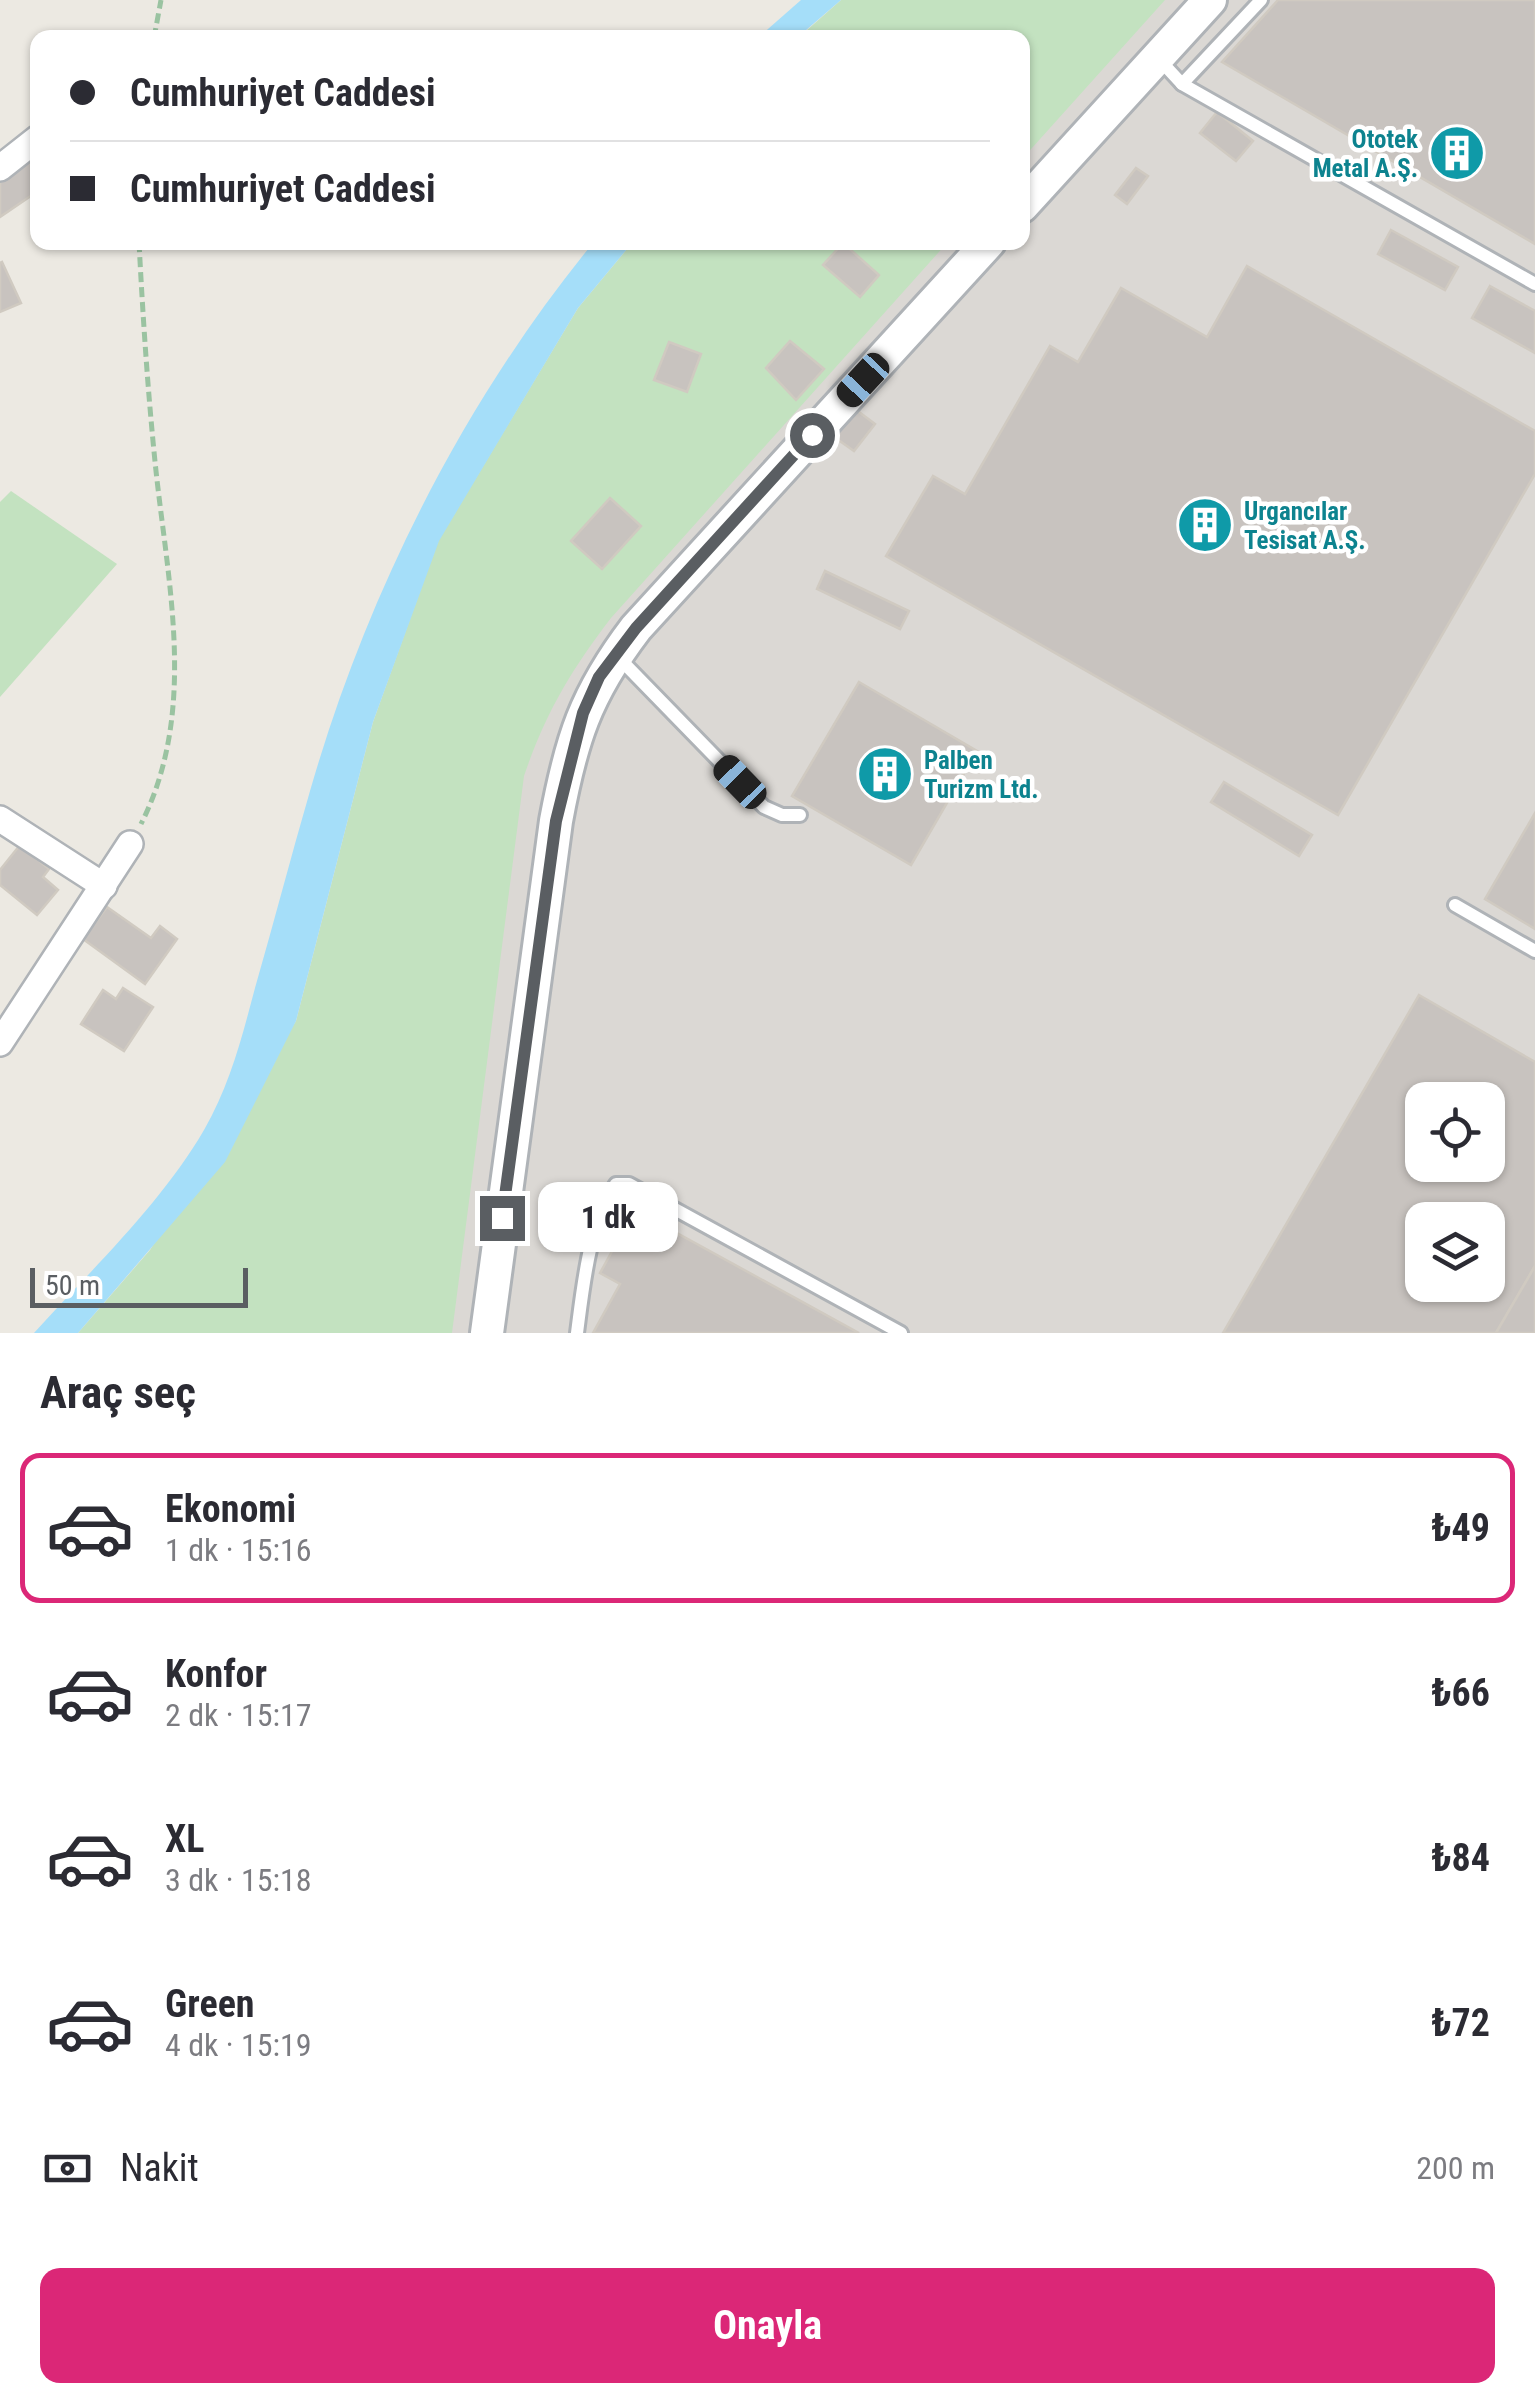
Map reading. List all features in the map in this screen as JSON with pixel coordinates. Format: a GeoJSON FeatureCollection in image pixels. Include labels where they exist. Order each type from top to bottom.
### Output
{"type":"FeatureCollection","features":[{"type":"Feature","properties":{"kind":"street"},"geometry":{"type":"LineString","coordinates":[[1030,197],[1210,0]]}},
{"type":"Feature","properties":{"kind":"street"},"geometry":{"type":"LineString","coordinates":[[0,168],[30,144]]}},
{"type":"Feature","properties":{"kind":"street"},"geometry":{"type":"LineString","coordinates":[[487,1333],[556,821],[583,713],[616,654],[982,250]]}},
{"type":"Feature","properties":{"kind":"street"},"geometry":{"type":"LineString","coordinates":[[0,819],[104,886]]}},
{"type":"Feature","properties":{"kind":"street"},"geometry":{"type":"LineString","coordinates":[[0,1043],[130,844]]}},
{"type":"Feature","properties":{"kind":"lane"},"geometry":{"type":"LineString","coordinates":[[1182,84],[1261,0]]}},
{"type":"Feature","properties":{"kind":"lane"},"geometry":{"type":"LineString","coordinates":[[1158,58],[1182,84],[1535,284]]}},
{"type":"Feature","properties":{"kind":"lane"},"geometry":{"type":"LineString","coordinates":[[616,654],[764,807],[782,816],[800,814]]}},
{"type":"Feature","properties":{"kind":"lane"},"geometry":{"type":"LineString","coordinates":[[1455,905],[1535,950]]}},
{"type":"Feature","properties":{"kind":"lane"},"geometry":{"type":"LineString","coordinates":[[577,1333],[607,1196],[616,1184],[629,1184],[902,1333]]}},
{"type":"Feature","properties":{"kind":"path"},"geometry":{"type":"LineString","coordinates":[[155,30],[161,0]]}},
{"type":"Feature","properties":{"kind":"path"},"geometry":{"type":"LineString","coordinates":[[130,844],[155,795],[176,704],[176,640],[156,468],[140,250]]}},
{"type":"Feature","properties":{"kind":"shaded area"},"geometry":{"type":"Polygon","coordinates":[[[1031,0],[1535,0],[1535,1333],[361,1333],[494,643],[822,250],[1030,250],[1030,30],[1024,30],[1031,0]]]}},
{"type":"Feature","properties":{"kind":"green space"},"geometry":{"type":"Polygon","coordinates":[[[841,0],[1165,0],[1030,150],[1030,30],[807,30],[841,0]]]}},
{"type":"Feature","properties":{"kind":"green space"},"geometry":{"type":"Polygon","coordinates":[[[626,250],[941,250],[611,618],[571,674],[550,712],[524,776],[452,1333],[78,1333],[150,1250],[296,1021],[373,722],[438,541],[578,308],[626,250]]]}},
{"type":"Feature","properties":{"kind":"green space"},"geometry":{"type":"Polygon","coordinates":[[[11,491],[117,564],[0,697],[0,502],[11,491]]]}},
{"type":"Feature","properties":{"kind":"water"},"geometry":{"type":"Polygon","coordinates":[[[801,0],[841,0],[806,30],[767,30],[801,0]]]}},
{"type":"Feature","properties":{"kind":"water"},"geometry":{"type":"Polygon","coordinates":[[[588,250],[626,250],[578,308],[439,541],[373,722],[296,1021],[225,1162],[78,1333],[34,1333],[146,1210],[187,1157],[213,1113],[240,1043],[303,815],[360,644],[424,502],[461,434],[546,304],[588,250]]]}},
{"type":"Feature","properties":{"kind":"building","name":"Ototek Metal A.Ş."},"geometry":{"type":"Polygon","coordinates":[[[1278,0],[1535,0],[1535,244],[1222,62],[1278,0]]]}},
{"type":"Feature","properties":{"kind":"building"},"geometry":{"type":"Polygon","coordinates":[[[1217,112],[1253,141],[1236,161],[1200,133],[1217,112]]]}},
{"type":"Feature","properties":{"kind":"building"},"geometry":{"type":"Polygon","coordinates":[[[24,154],[30,163],[30,196],[0,217],[0,172],[24,154]]]}},
{"type":"Feature","properties":{"kind":"building"},"geometry":{"type":"Polygon","coordinates":[[[1136,168],[1148,176],[1127,204],[1115,195],[1136,168]]]}},
{"type":"Feature","properties":{"kind":"building"},"geometry":{"type":"Polygon","coordinates":[[[1391,230],[1458,267],[1445,290],[1378,254],[1391,230]]]}},
{"type":"Feature","properties":{"kind":"building"},"geometry":{"type":"Polygon","coordinates":[[[837,250],[851,250],[879,275],[860,297],[823,265],[837,250]]]}},
{"type":"Feature","properties":{"kind":"building"},"geometry":{"type":"Polygon","coordinates":[[[0,263],[21,303],[0,312],[0,263]]]}},
{"type":"Feature","properties":{"kind":"building","name":"Urgancılar Tesisat A.Ş."},"geometry":{"type":"Polygon","coordinates":[[[1247,266],[1535,431],[1535,474],[1338,815],[886,556],[933,476],[965,494],[1050,346],[1078,362],[1121,288],[1207,337],[1247,266]]]}},
{"type":"Feature","properties":{"kind":"building"},"geometry":{"type":"Polygon","coordinates":[[[1490,286],[1535,311],[1535,353],[1472,318],[1490,286]]]}},
{"type":"Feature","properties":{"kind":"building"},"geometry":{"type":"Polygon","coordinates":[[[790,341],[824,369],[796,400],[766,368],[790,341]]]}},
{"type":"Feature","properties":{"kind":"building"},"geometry":{"type":"Polygon","coordinates":[[[669,342],[701,354],[687,392],[654,380],[669,342]]]}},
{"type":"Feature","properties":{"kind":"building"},"geometry":{"type":"Polygon","coordinates":[[[851,406],[875,424],[854,451],[830,434],[851,406]]]}},
{"type":"Feature","properties":{"kind":"building"},"geometry":{"type":"Polygon","coordinates":[[[610,498],[641,526],[602,569],[571,541],[610,498]]]}},
{"type":"Feature","properties":{"kind":"building"},"geometry":{"type":"Polygon","coordinates":[[[825,571],[909,611],[900,629],[817,589],[825,571]]]}},
{"type":"Feature","properties":{"kind":"building","name":"Palben Turizm Ltd."},"geometry":{"type":"Polygon","coordinates":[[[859,682],[977,751],[911,865],[792,796],[859,682]]]}},
{"type":"Feature","properties":{"kind":"building"},"geometry":{"type":"Polygon","coordinates":[[[1224,782],[1312,835],[1299,856],[1211,802],[1224,782]]]}},
{"type":"Feature","properties":{"kind":"building"},"geometry":{"type":"Polygon","coordinates":[[[1535,813],[1535,929],[1485,899],[1535,813]]]}},
{"type":"Feature","properties":{"kind":"building"},"geometry":{"type":"Polygon","coordinates":[[[20,845],[49,869],[43,877],[58,890],[37,915],[0,885],[0,870],[20,845]]]}},
{"type":"Feature","properties":{"kind":"building"},"geometry":{"type":"Polygon","coordinates":[[[107,907],[151,938],[160,926],[177,939],[145,984],[83,939],[107,907]]]}},
{"type":"Feature","properties":{"kind":"building"},"geometry":{"type":"Polygon","coordinates":[[[123,988],[153,1007],[124,1051],[81,1024],[103,990],[116,999],[123,988]]]}},
{"type":"Feature","properties":{"kind":"building"},"geometry":{"type":"Polygon","coordinates":[[[1419,995],[1535,1062],[1535,1266],[1496,1333],[1223,1333],[1419,995]]]}},
{"type":"Feature","properties":{"kind":"building"},"geometry":{"type":"Polygon","coordinates":[[[635,1210],[859,1333],[593,1333],[620,1284],[600,1273],[635,1210]]]}},
{"type":"Feature","properties":{"kind":"building"},"geometry":{"type":"Polygon","coordinates":[[[1535,1266],[1535,1333],[1496,1333],[1535,1266]]]}},
{"type":"Feature","properties":{"kind":"place","name":"Ototek Metal A.Ş."},"geometry":{"type":"Point","coordinates":[1457,153]}},
{"type":"Feature","properties":{"kind":"place","name":"Urgancılar Tesisat A.Ş."},"geometry":{"type":"Point","coordinates":[1205,525]}},
{"type":"Feature","properties":{"kind":"place","name":"Palben Turizm Ltd."},"geometry":{"type":"Point","coordinates":[885,774]}},
{"type":"Feature","properties":{"kind":"route"},"geometry":{"type":"LineString","coordinates":[[502,1218],[556,821],[568,758],[583,713],[599,677],[636,628],[812,435]]}}]}
